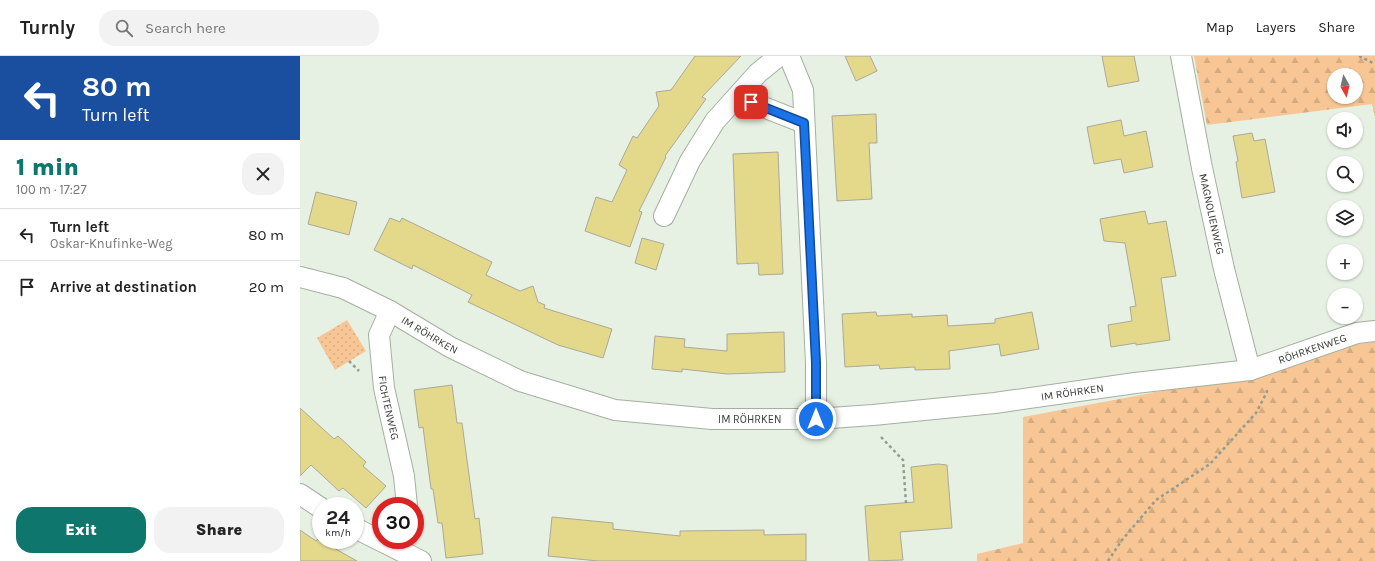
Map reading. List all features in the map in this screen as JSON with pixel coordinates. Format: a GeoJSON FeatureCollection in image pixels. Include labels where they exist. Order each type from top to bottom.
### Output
{"type":"FeatureCollection","features":[{"type":"Feature","properties":{"kind":"street"},"geometry":{"type":"LineString","coordinates":[[664,216],[690,161],[715,121],[758,73],[779,56]]}},
{"type":"Feature","properties":{"kind":"street"},"geometry":{"type":"LineString","coordinates":[[789,56],[802,90],[816,363],[816,419]]}},
{"type":"Feature","properties":{"kind":"street","name":"MAGNOLIENWEG"},"geometry":{"type":"LineString","coordinates":[[1180,56],[1221,254],[1257,368]]}},
{"type":"Feature","properties":{"kind":"street"},"geometry":{"type":"LineString","coordinates":[[738,96],[804,123]]}},
{"type":"Feature","properties":{"kind":"street","name":"IM RÖHRKEN"},"geometry":{"type":"LineString","coordinates":[[300,277],[343,288],[390,312],[450,347],[520,381],[614,410],[712,419],[816,419],[996,403],[1135,383],[1257,368]]}},
{"type":"Feature","properties":{"kind":"street","name":"FICHTENWEG"},"geometry":{"type":"LineString","coordinates":[[390,312],[379,336],[384,388],[404,476],[406,497]]}},
{"type":"Feature","properties":{"kind":"street","name":"RÖHRKENWEG"},"geometry":{"type":"LineString","coordinates":[[1257,368],[1357,333],[1375,331]]}},
{"type":"Feature","properties":{"kind":"street"},"geometry":{"type":"LineString","coordinates":[[300,494],[312,502]]}},
{"type":"Feature","properties":{"kind":"street"},"geometry":{"type":"LineString","coordinates":[[404,549],[421,561]]}},
{"type":"Feature","properties":{"kind":"path"},"geometry":{"type":"LineString","coordinates":[[1360,56],[1375,64]]}},
{"type":"Feature","properties":{"kind":"path"},"geometry":{"type":"LineString","coordinates":[[1108,561],[1122,540],[1156,500],[1210,464],[1256,413],[1267,392],[1257,368]]}},
{"type":"Feature","properties":{"kind":"path"},"geometry":{"type":"LineString","coordinates":[[873,415],[875,431],[902,460],[906,503]]}},
{"type":"Feature","properties":{"kind":"green space"},"geometry":{"type":"Polygon","coordinates":[[[1194,56],[1375,56],[1375,117],[1372,104],[1207,125],[1194,56]]]}},
{"type":"Feature","properties":{"kind":"green space"},"geometry":{"type":"Polygon","coordinates":[[[347,320],[366,351],[335,370],[317,338],[347,320]]]}},
{"type":"Feature","properties":{"kind":"green space"},"geometry":{"type":"Polygon","coordinates":[[[1375,342],[1375,561],[977,561],[977,554],[1023,543],[1023,417],[1269,371],[1356,344],[1375,342]]]}},
{"type":"Feature","properties":{"kind":"building"},"geometry":{"type":"Polygon","coordinates":[[[695,56],[741,56],[702,97],[706,99],[665,156],[666,157],[639,211],[642,212],[630,247],[585,231],[596,197],[612,202],[627,170],[619,165],[633,136],[637,138],[659,106],[656,92],[671,90],[695,56]]]}},
{"type":"Feature","properties":{"kind":"building"},"geometry":{"type":"Polygon","coordinates":[[[845,56],[870,56],[877,71],[856,81],[845,56]]]}},
{"type":"Feature","properties":{"kind":"building"},"geometry":{"type":"Polygon","coordinates":[[[1102,56],[1134,56],[1139,81],[1108,87],[1102,56]]]}},
{"type":"Feature","properties":{"kind":"building"},"geometry":{"type":"Polygon","coordinates":[[[876,114],[877,143],[869,143],[872,199],[837,201],[832,116],[876,114]]]}},
{"type":"Feature","properties":{"kind":"building"},"geometry":{"type":"Polygon","coordinates":[[[1121,120],[1124,136],[1146,131],[1153,167],[1124,173],[1121,159],[1094,164],[1087,127],[1121,120]]]}},
{"type":"Feature","properties":{"kind":"building"},"geometry":{"type":"Polygon","coordinates":[[[1252,133],[1254,141],[1265,139],[1275,192],[1242,198],[1236,162],[1238,161],[1233,136],[1252,133]]]}},
{"type":"Feature","properties":{"kind":"building"},"geometry":{"type":"Polygon","coordinates":[[[778,152],[783,274],[759,275],[758,263],[737,264],[733,154],[778,152]]]}},
{"type":"Feature","properties":{"kind":"building"},"geometry":{"type":"Polygon","coordinates":[[[316,192],[357,202],[349,235],[308,224],[316,192]]]}},
{"type":"Feature","properties":{"kind":"building"},"geometry":{"type":"Polygon","coordinates":[[[1145,211],[1148,224],[1166,221],[1176,276],[1161,278],[1170,340],[1111,347],[1108,325],[1132,321],[1130,307],[1136,306],[1125,243],[1104,241],[1100,219],[1145,211]]]}},
{"type":"Feature","properties":{"kind":"building"},"geometry":{"type":"Polygon","coordinates":[[[390,218],[400,222],[402,218],[492,262],[486,275],[520,291],[533,286],[538,302],[545,305],[544,308],[612,329],[603,358],[558,345],[468,302],[472,295],[413,265],[412,269],[374,250],[390,218]]]}},
{"type":"Feature","properties":{"kind":"building"},"geometry":{"type":"Polygon","coordinates":[[[642,238],[664,244],[656,270],[635,263],[642,238]]]}},
{"type":"Feature","properties":{"kind":"building"},"geometry":{"type":"Polygon","coordinates":[[[876,312],[877,316],[912,314],[912,317],[947,315],[948,326],[995,323],[995,319],[1032,312],[1039,349],[1001,356],[999,344],[949,351],[950,369],[915,370],[915,367],[880,369],[879,365],[845,367],[842,314],[876,312]]]}},
{"type":"Feature","properties":{"kind":"building"},"geometry":{"type":"Polygon","coordinates":[[[784,332],[785,372],[727,374],[682,369],[682,372],[652,369],[655,336],[685,339],[684,347],[727,351],[727,334],[784,332]]]}},
{"type":"Feature","properties":{"kind":"building"},"geometry":{"type":"Polygon","coordinates":[[[452,385],[457,423],[462,423],[475,519],[479,518],[483,554],[446,558],[442,523],[438,523],[433,489],[431,489],[423,427],[419,428],[414,390],[452,385]]]}},
{"type":"Feature","properties":{"kind":"building"},"geometry":{"type":"Polygon","coordinates":[[[300,408],[334,439],[338,436],[366,462],[363,466],[386,486],[376,497],[372,497],[372,501],[366,508],[364,506],[364,497],[353,497],[343,488],[339,491],[311,465],[300,476],[300,408]]]}},
{"type":"Feature","properties":{"kind":"building"},"geometry":{"type":"Polygon","coordinates":[[[938,464],[947,465],[952,528],[900,532],[903,560],[869,561],[865,506],[914,502],[911,467],[938,464]]]}},
{"type":"Feature","properties":{"kind":"building"},"geometry":{"type":"Polygon","coordinates":[[[552,517],[613,523],[613,529],[680,536],[680,531],[764,530],[764,535],[806,534],[806,561],[598,561],[548,556],[552,517]]]}},
{"type":"Feature","properties":{"kind":"building"},"geometry":{"type":"Polygon","coordinates":[[[300,530],[312,538],[312,549],[336,549],[357,561],[300,561],[300,530]]]}},
{"type":"Feature","properties":{"kind":"route"},"geometry":{"type":"LineString","coordinates":[[751,102],[804,123],[816,363],[816,419]]}}]}
